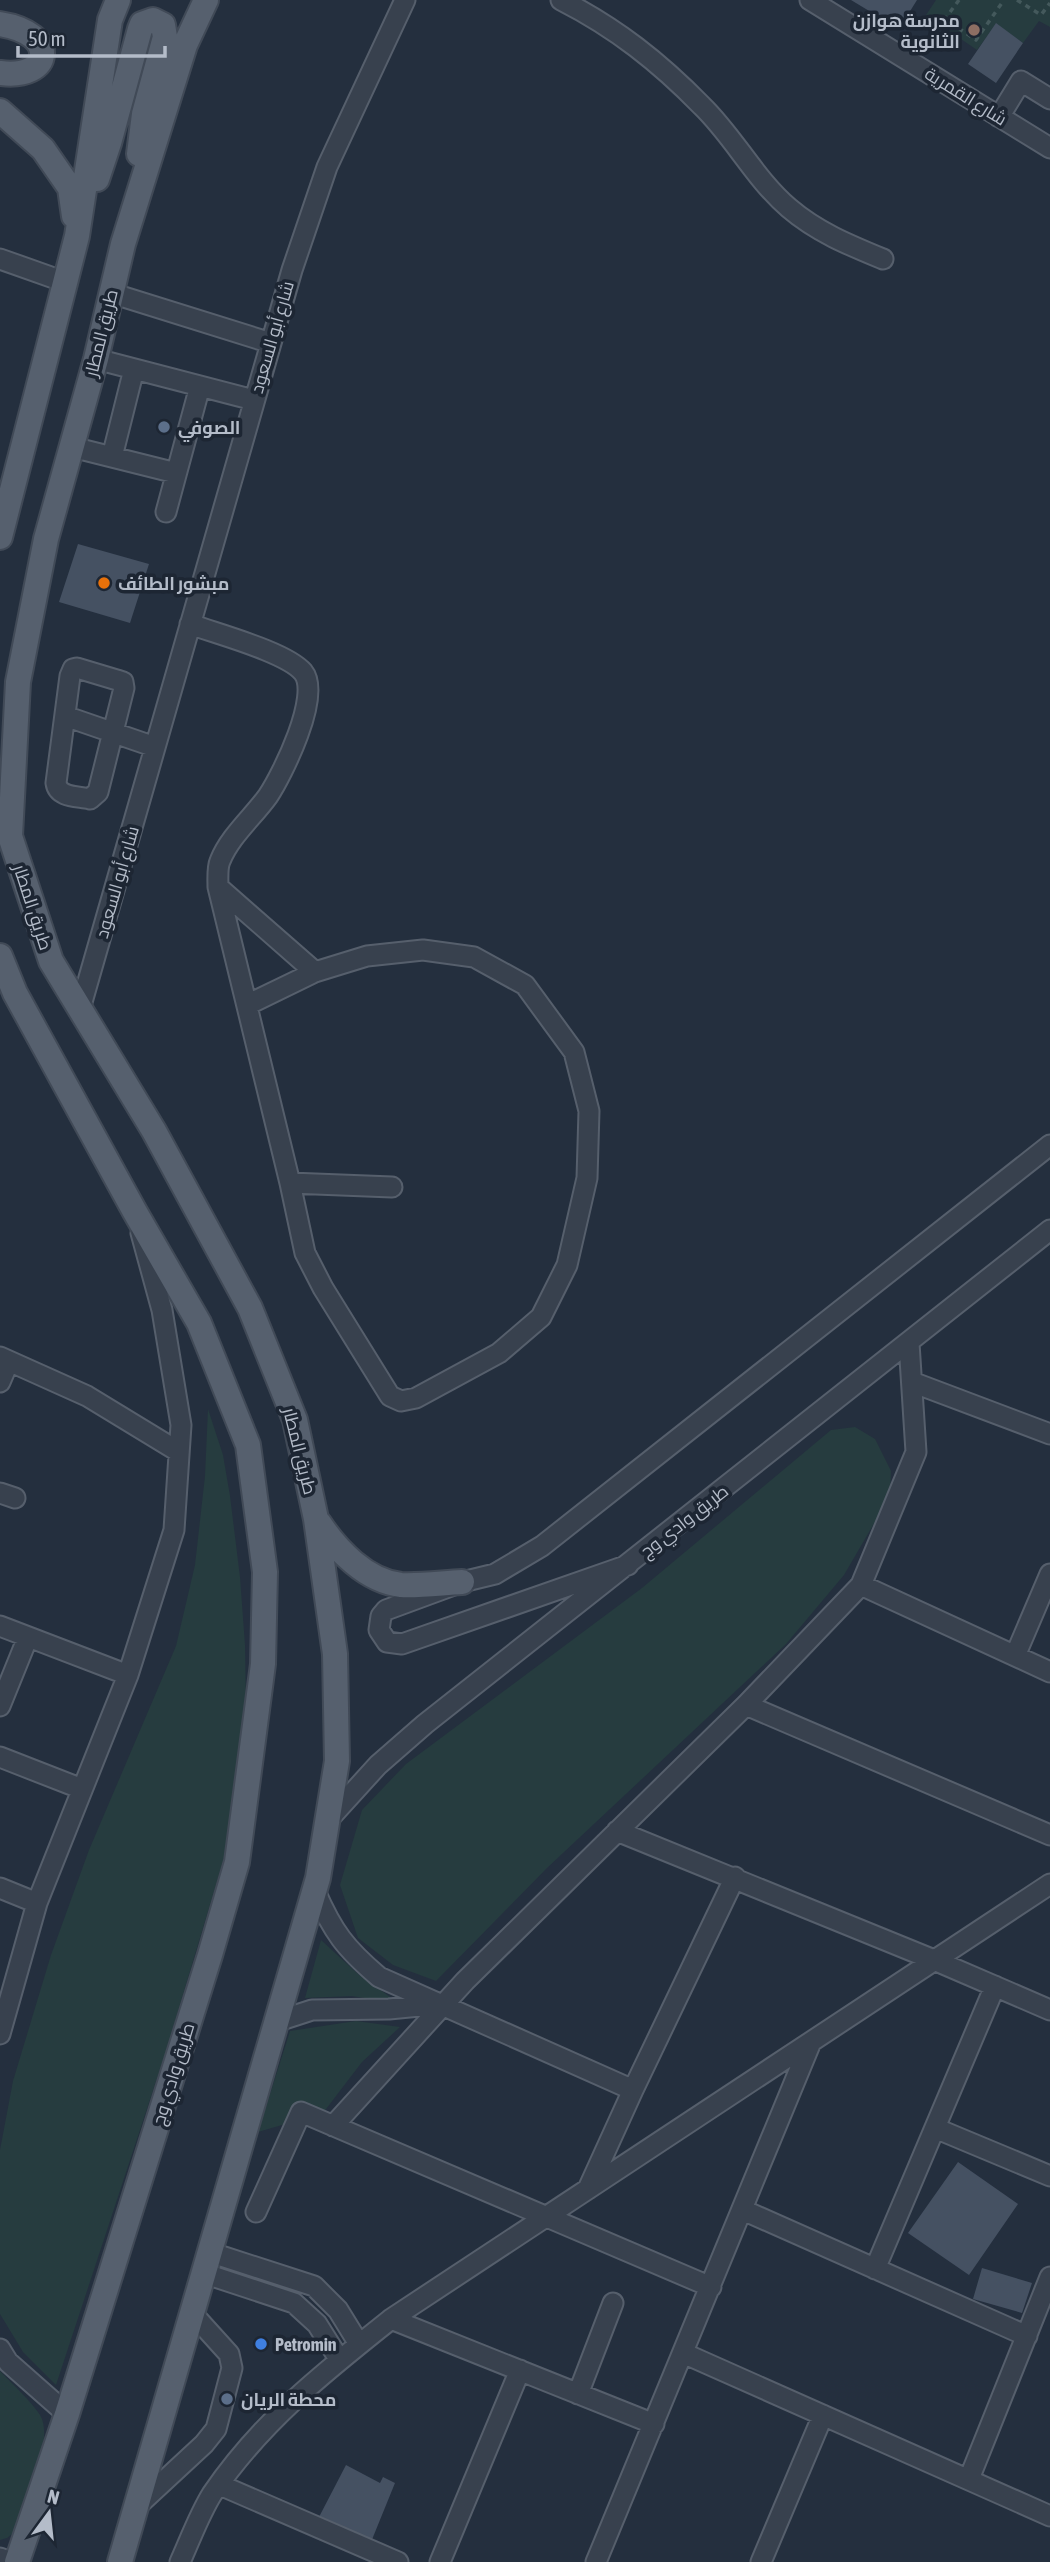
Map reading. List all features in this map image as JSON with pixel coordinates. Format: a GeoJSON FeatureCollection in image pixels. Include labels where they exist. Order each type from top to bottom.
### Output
{"type":"FeatureCollection","features":[{"type":"Feature","properties":{"kind":"main road","name":"طريق المطار"},"geometry":{"type":"LineString","coordinates":[[77,236],[110,20],[118,0]]}},
{"type":"Feature","properties":{"kind":"main road","name":"طريق المطار"},"geometry":{"type":"LineString","coordinates":[[122,244],[185,45],[206,0]]}},
{"type":"Feature","properties":{"kind":"main road","name":"طريق المطار"},"geometry":{"type":"LineString","coordinates":[[0,537],[77,236],[109,143],[140,29],[142,24],[153,20],[163,25],[165,37],[145,114],[122,244],[96,359],[46,539],[18,682],[10,836],[51,961],[154,1131],[250,1308],[295,1420],[316,1520]]}},
{"type":"Feature","properties":{"kind":"main road"},"geometry":{"type":"LineString","coordinates":[[0,24],[28,32],[38,39],[42,58],[35,68],[22,73],[0,73]]}},
{"type":"Feature","properties":{"kind":"main road"},"geometry":{"type":"LineString","coordinates":[[0,111],[43,149],[70,188],[77,236]]}},
{"type":"Feature","properties":{"kind":"main road"},"geometry":{"type":"LineString","coordinates":[[0,956],[15,993],[135,1212]]}},
{"type":"Feature","properties":{"kind":"main road","name":"طريق وادي وج"},"geometry":{"type":"LineString","coordinates":[[17,2562],[67,2414],[211,1955],[237,1862],[263,1664],[265,1572],[248,1445],[199,1322],[135,1212]]}},
{"type":"Feature","properties":{"kind":"main road"},"geometry":{"type":"LineString","coordinates":[[316,1520],[334,1546],[372,1575],[399,1585],[462,1582]]}},
{"type":"Feature","properties":{"kind":"main road"},"geometry":{"type":"LineString","coordinates":[[120,2562],[315,1891],[337,1761],[335,1654],[316,1520]]}},
{"type":"Feature","properties":{"kind":"street","name":"شارع أبو السعود"},"geometry":{"type":"LineString","coordinates":[[80,1009],[292,270],[327,167],[405,0]]}},
{"type":"Feature","properties":{"kind":"street"},"geometry":{"type":"LineString","coordinates":[[561,0],[589,14],[644,51],[704,108],[789,208],[833,239],[883,259]]}},
{"type":"Feature","properties":{"kind":"street","name":"شارع القمرية"},"geometry":{"type":"LineString","coordinates":[[810,0],[1050,148]]}},
{"type":"Feature","properties":{"kind":"street"},"geometry":{"type":"LineString","coordinates":[[999,117],[1021,81],[1050,99]]}},
{"type":"Feature","properties":{"kind":"street"},"geometry":{"type":"LineString","coordinates":[[0,259],[65,282]]}},
{"type":"Feature","properties":{"kind":"street"},"geometry":{"type":"LineString","coordinates":[[111,293],[271,342]]}},
{"type":"Feature","properties":{"kind":"street"},"geometry":{"type":"LineString","coordinates":[[96,359],[254,400]]}},
{"type":"Feature","properties":{"kind":"street"},"geometry":{"type":"LineString","coordinates":[[112,457],[134,369]]}},
{"type":"Feature","properties":{"kind":"street"},"geometry":{"type":"LineString","coordinates":[[166,512],[200,386]]}},
{"type":"Feature","properties":{"kind":"street"},"geometry":{"type":"LineString","coordinates":[[72,447],[176,473]]}},
{"type":"Feature","properties":{"kind":"street"},"geometry":{"type":"LineString","coordinates":[[190,624],[287,659],[305,673],[308,691],[304,715],[287,762],[269,795],[230,844],[219,863],[218,887],[305,1253],[390,1396],[401,1401],[416,1398],[499,1353],[541,1317],[566,1265],[587,1178],[589,1111],[574,1052],[525,985],[474,957],[423,950],[367,956],[315,972],[247,1005]]}},
{"type":"Feature","properties":{"kind":"street"},"geometry":{"type":"LineString","coordinates":[[73,669],[123,682],[124,688],[113,733],[95,796],[90,799],[61,793],[57,789],[65,716],[73,669]]}},
{"type":"Feature","properties":{"kind":"street"},"geometry":{"type":"LineString","coordinates":[[65,716],[155,747]]}},
{"type":"Feature","properties":{"kind":"street"},"geometry":{"type":"LineString","coordinates":[[218,887],[315,972]]}},
{"type":"Feature","properties":{"kind":"street"},"geometry":{"type":"LineString","coordinates":[[628,1565],[402,1644],[387,1642],[382,1637],[378,1623],[386,1610],[462,1582],[495,1574],[542,1546],[1050,1145]]}},
{"type":"Feature","properties":{"kind":"street"},"geometry":{"type":"LineString","coordinates":[[290,1183],[392,1187]]}},
{"type":"Feature","properties":{"kind":"street"},"geometry":{"type":"LineString","coordinates":[[1,2029],[37,1903],[128,1675],[174,1530],[181,1425],[162,1310],[135,1212]]}},
{"type":"Feature","properties":{"kind":"street","name":"طريق وادي وج"},"geometry":{"type":"LineString","coordinates":[[327,1821],[378,1765],[397,1749],[1050,1230]]}},
{"type":"Feature","properties":{"kind":"street"},"geometry":{"type":"LineString","coordinates":[[333,2126],[443,2004],[746,1705],[861,1585],[916,1452],[909,1343]]}},
{"type":"Feature","properties":{"kind":"street"},"geometry":{"type":"LineString","coordinates":[[0,1382],[4,1359],[87,1396],[180,1452]]}},
{"type":"Feature","properties":{"kind":"street"},"geometry":{"type":"LineString","coordinates":[[912,1382],[1050,1434]]}},
{"type":"Feature","properties":{"kind":"street"},"geometry":{"type":"LineString","coordinates":[[1015,1656],[1050,1574]]}},
{"type":"Feature","properties":{"kind":"street"},"geometry":{"type":"LineString","coordinates":[[861,1585],[1050,1672]]}},
{"type":"Feature","properties":{"kind":"street"},"geometry":{"type":"LineString","coordinates":[[0,1626],[128,1675]]}},
{"type":"Feature","properties":{"kind":"street"},"geometry":{"type":"LineString","coordinates":[[0,1706],[28,1637]]}},
{"type":"Feature","properties":{"kind":"street"},"geometry":{"type":"LineString","coordinates":[[746,1705],[1050,1835]]}},
{"type":"Feature","properties":{"kind":"street"},"geometry":{"type":"LineString","coordinates":[[0,1757],[82,1789]]}},
{"type":"Feature","properties":{"kind":"street"},"geometry":{"type":"LineString","coordinates":[[617,1830],[1050,2010]]}},
{"type":"Feature","properties":{"kind":"street"},"geometry":{"type":"LineString","coordinates":[[588,2189],[735,1877]]}},
{"type":"Feature","properties":{"kind":"street"},"geometry":{"type":"LineString","coordinates":[[180,2562],[211,2496],[270,2421],[339,2359],[391,2319],[1050,1884]]}},
{"type":"Feature","properties":{"kind":"street"},"geometry":{"type":"LineString","coordinates":[[0,1888],[37,1903]]}},
{"type":"Feature","properties":{"kind":"street"},"geometry":{"type":"LineString","coordinates":[[315,1891],[329,1923],[349,1952],[379,1977],[633,2090]]}},
{"type":"Feature","properties":{"kind":"street"},"geometry":{"type":"LineString","coordinates":[[875,2269],[995,1986]]}},
{"type":"Feature","properties":{"kind":"street"},"geometry":{"type":"LineString","coordinates":[[275,2022],[312,2010],[389,2009],[443,2004]]}},
{"type":"Feature","properties":{"kind":"street"},"geometry":{"type":"LineString","coordinates":[[596,2562],[811,2042]]}},
{"type":"Feature","properties":{"kind":"street"},"geometry":{"type":"LineString","coordinates":[[256,2212],[301,2112],[711,2287]]}},
{"type":"Feature","properties":{"kind":"street"},"geometry":{"type":"LineString","coordinates":[[935,2128],[1050,2176]]}},
{"type":"Feature","properties":{"kind":"street"},"geometry":{"type":"LineString","coordinates":[[743,2210],[1027,2336]]}},
{"type":"Feature","properties":{"kind":"street"},"geometry":{"type":"LineString","coordinates":[[206,2263],[314,2286],[338,2310],[359,2344]]}},
{"type":"Feature","properties":{"kind":"street"},"geometry":{"type":"LineString","coordinates":[[206,2263],[294,2302],[317,2324],[339,2359]]}},
{"type":"Feature","properties":{"kind":"street"},"geometry":{"type":"LineString","coordinates":[[969,2479],[1050,2277]]}},
{"type":"Feature","properties":{"kind":"street"},"geometry":{"type":"LineString","coordinates":[[578,2393],[613,2303]]}},
{"type":"Feature","properties":{"kind":"street"},"geometry":{"type":"LineString","coordinates":[[136,2507],[204,2444],[216,2429],[232,2368],[229,2354],[191,2312]]}},
{"type":"Feature","properties":{"kind":"street"},"geometry":{"type":"LineString","coordinates":[[391,2319],[654,2424]]}},
{"type":"Feature","properties":{"kind":"street"},"geometry":{"type":"LineString","coordinates":[[0,2349],[8,2362],[67,2414]]}},
{"type":"Feature","properties":{"kind":"street"},"geometry":{"type":"LineString","coordinates":[[683,2353],[1050,2516]]}},
{"type":"Feature","properties":{"kind":"street"},"geometry":{"type":"LineString","coordinates":[[440,2562],[520,2371]]}},
{"type":"Feature","properties":{"kind":"street"},"geometry":{"type":"LineString","coordinates":[[761,2562],[823,2415]]}},
{"type":"Feature","properties":{"kind":"street"},"geometry":{"type":"LineString","coordinates":[[220,2485],[398,2562]]}},
{"type":"Feature","properties":{"kind":"street"},"geometry":{"type":"LineString","coordinates":[[0,2558],[11,2562]]}},
{"type":"Feature","properties":{"kind":"path"},"geometry":{"type":"LineString","coordinates":[[959,0],[945,19],[976,40],[1004,0]]}},
{"type":"Feature","properties":{"kind":"path"},"geometry":{"type":"LineString","coordinates":[[1017,0],[1041,15],[1050,3]]}},
{"type":"Feature","properties":{"kind":"green space"},"geometry":{"type":"Polygon","coordinates":[[[936,0],[1050,0],[1050,27],[1039,21],[1023,43],[996,24],[977,50],[926,15],[936,0]]]}},
{"type":"Feature","properties":{"kind":"green space"},"geometry":{"type":"Polygon","coordinates":[[[208,1409],[223,1455],[230,1496],[245,1645],[246,1705],[230,1838],[166,2051],[56,2385],[23,2352],[0,2314],[0,2150],[13,2081],[51,1955],[89,1850],[176,1646],[195,1565],[205,1476],[208,1409]]]}},
{"type":"Feature","properties":{"kind":"green space"},"geometry":{"type":"Polygon","coordinates":[[[855,1427],[875,1439],[891,1471],[890,1496],[844,1575],[786,1644],[547,1868],[436,1981],[393,1965],[358,1938],[340,1885],[362,1810],[406,1764],[642,1588],[831,1430],[855,1427]]]}},
{"type":"Feature","properties":{"kind":"green space"},"geometry":{"type":"Polygon","coordinates":[[[321,1940],[358,1974],[400,2004],[352,1996],[305,1998],[321,1940]]]}},
{"type":"Feature","properties":{"kind":"green space"},"geometry":{"type":"Polygon","coordinates":[[[356,2021],[400,2027],[362,2062],[323,2113],[258,2132],[290,2031],[356,2021]]]}},
{"type":"Feature","properties":{"kind":"green space"},"geometry":{"type":"Polygon","coordinates":[[[0,2371],[40,2415],[44,2426],[44,2439],[37,2471],[17,2530],[0,2540],[0,2371]]]}},
{"type":"Feature","properties":{"kind":"building"},"geometry":{"type":"Polygon","coordinates":[[[851,0],[917,0],[899,29],[851,0]]]}},
{"type":"Feature","properties":{"kind":"building"},"geometry":{"type":"Polygon","coordinates":[[[996,23],[1023,43],[996,83],[968,64],[996,23]]]}},
{"type":"Feature","properties":{"kind":"building","name":"مبشور الطائف"},"geometry":{"type":"Polygon","coordinates":[[[78,544],[149,564],[130,623],[59,602],[78,544]]]}},
{"type":"Feature","properties":{"kind":"building"},"geometry":{"type":"Polygon","coordinates":[[[958,2162],[1018,2204],[969,2275],[908,2233],[958,2162]]]}},
{"type":"Feature","properties":{"kind":"building"},"geometry":{"type":"Polygon","coordinates":[[[982,2268],[1032,2283],[1022,2313],[973,2299],[982,2268]]]}},
{"type":"Feature","properties":{"kind":"building"},"geometry":{"type":"Polygon","coordinates":[[[346,2465],[380,2483],[383,2477],[395,2483],[371,2542],[319,2517],[346,2465]]]}},
{"type":"Feature","properties":{"kind":"place","name":"مدرسة هوازن الثانوية"},"geometry":{"type":"Point","coordinates":[974,30]}},
{"type":"Feature","properties":{"kind":"place","name":"الصوفي"},"geometry":{"type":"Point","coordinates":[164,427]}},
{"type":"Feature","properties":{"kind":"place","name":"مبشور الطائف"},"geometry":{"type":"Point","coordinates":[104,583]}},
{"type":"Feature","properties":{"kind":"place","name":"Petromin"},"geometry":{"type":"Point","coordinates":[261,2344]}},
{"type":"Feature","properties":{"kind":"place","name":"محطة الريان"},"geometry":{"type":"Point","coordinates":[227,2399]}}]}
